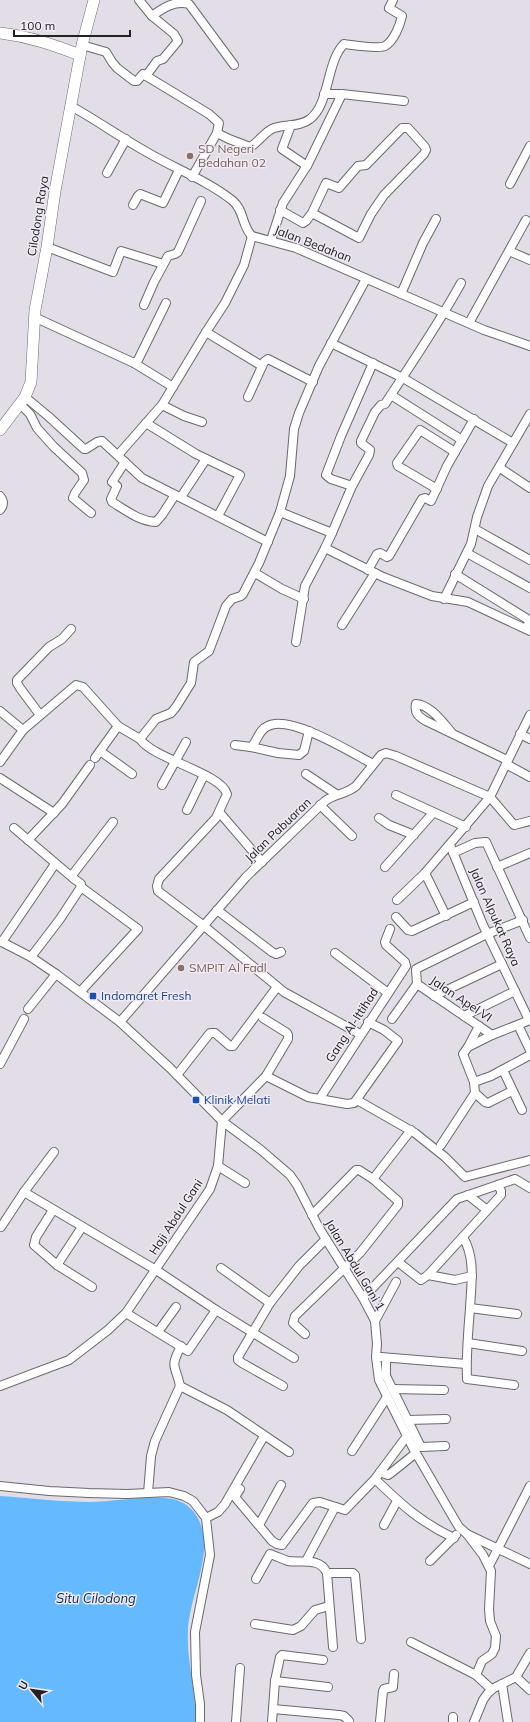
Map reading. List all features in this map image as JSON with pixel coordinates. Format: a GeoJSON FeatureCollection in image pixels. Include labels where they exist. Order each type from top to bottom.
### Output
{"type":"FeatureCollection","features":[{"type":"Feature","properties":{"kind":"street","name":"Cilodong Raya"},"geometry":{"type":"LineString","coordinates":[[0,430],[21,403],[31,382],[34,317],[81,50],[94,0]]}},
{"type":"Feature","properties":{"kind":"street"},"geometry":{"type":"LineString","coordinates":[[139,0],[152,16],[174,34],[178,41],[163,59],[157,60],[146,76]]}},
{"type":"Feature","properties":{"kind":"street"},"geometry":{"type":"LineString","coordinates":[[152,16],[172,2],[183,0],[189,4],[234,65]]}},
{"type":"Feature","properties":{"kind":"street"},"geometry":{"type":"LineString","coordinates":[[217,133],[229,140],[250,147],[274,128],[298,124],[310,119],[322,103],[338,53],[344,44],[383,47],[389,43],[397,30],[402,16],[389,8],[393,0]]}},
{"type":"Feature","properties":{"kind":"street"},"geometry":{"type":"LineString","coordinates":[[0,32],[25,36],[81,50],[105,51],[117,68],[134,80],[138,80],[142,74],[209,114],[219,123],[217,133],[192,177]]}},
{"type":"Feature","properties":{"kind":"street"},"geometry":{"type":"LineString","coordinates":[[324,94],[342,94],[404,101]]}},
{"type":"Feature","properties":{"kind":"street"},"geometry":{"type":"LineString","coordinates":[[271,240],[280,210],[307,166],[342,94]]}},
{"type":"Feature","properties":{"kind":"street"},"geometry":{"type":"LineString","coordinates":[[71,106],[126,140],[207,184],[233,202],[242,214],[249,234],[252,236],[244,265],[225,303],[162,405],[118,455]]}},
{"type":"Feature","properties":{"kind":"street"},"geometry":{"type":"LineString","coordinates":[[291,125],[282,149],[307,166]]}},
{"type":"Feature","properties":{"kind":"street"},"geometry":{"type":"LineString","coordinates":[[280,210],[303,222],[306,221],[312,213],[326,183],[339,188],[358,166],[366,165],[402,128],[408,128],[425,147],[426,150],[424,154],[384,195],[371,214],[359,238],[312,213]]}},
{"type":"Feature","properties":{"kind":"street"},"geometry":{"type":"LineString","coordinates":[[107,174],[126,140]]}},
{"type":"Feature","properties":{"kind":"street"},"geometry":{"type":"LineString","coordinates":[[510,184],[530,146]]}},
{"type":"Feature","properties":{"kind":"street"},"geometry":{"type":"LineString","coordinates":[[134,205],[140,194],[163,203],[179,170]]}},
{"type":"Feature","properties":{"kind":"street"},"geometry":{"type":"LineString","coordinates":[[144,305],[168,256],[178,252],[201,201]]}},
{"type":"Feature","properties":{"kind":"street"},"geometry":{"type":"LineString","coordinates":[[401,294],[422,243],[436,219]]}},
{"type":"Feature","properties":{"kind":"street"},"geometry":{"type":"LineString","coordinates":[[468,323],[526,220]]}},
{"type":"Feature","properties":{"kind":"street","name":"Jalan Bedahan"},"geometry":{"type":"LineString","coordinates":[[252,236],[296,248],[506,339],[530,346]]}},
{"type":"Feature","properties":{"kind":"street"},"geometry":{"type":"LineString","coordinates":[[47,247],[113,272],[121,252],[163,264]]}},
{"type":"Feature","properties":{"kind":"street"},"geometry":{"type":"LineString","coordinates":[[509,251],[530,260]]}},
{"type":"Feature","properties":{"kind":"street"},"geometry":{"type":"LineString","coordinates":[[140,739],[159,716],[171,713],[176,707],[191,683],[194,662],[206,654],[212,645],[226,606],[232,599],[241,596],[255,572],[280,512],[290,476],[294,429],[299,413],[331,343],[366,279]]}},
{"type":"Feature","properties":{"kind":"street"},"geometry":{"type":"LineString","coordinates":[[296,642],[305,586],[325,548],[352,486],[370,452],[361,443],[361,441],[375,412],[381,405],[385,404],[403,378],[461,283]]}},
{"type":"Feature","properties":{"kind":"street"},"geometry":{"type":"LineString","coordinates":[[134,363],[138,360],[166,303]]}},
{"type":"Feature","properties":{"kind":"street"},"geometry":{"type":"LineString","coordinates":[[34,317],[134,363],[173,387]]}},
{"type":"Feature","properties":{"kind":"street"},"geometry":{"type":"LineString","coordinates":[[206,332],[262,366]]}},
{"type":"Feature","properties":{"kind":"street"},"geometry":{"type":"LineString","coordinates":[[331,343],[403,378],[513,443]]}},
{"type":"Feature","properties":{"kind":"street"},"geometry":{"type":"LineString","coordinates":[[248,397],[265,360],[268,358],[313,382]]}},
{"type":"Feature","properties":{"kind":"street"},"geometry":{"type":"LineString","coordinates":[[352,486],[331,479],[326,475],[341,436],[373,363]]}},
{"type":"Feature","properties":{"kind":"street"},"geometry":{"type":"LineString","coordinates":[[390,396],[462,440]]}},
{"type":"Feature","properties":{"kind":"street"},"geometry":{"type":"LineString","coordinates":[[21,403],[48,416],[84,449],[100,441],[106,443],[142,478],[268,542]]}},
{"type":"Feature","properties":{"kind":"street"},"geometry":{"type":"LineString","coordinates":[[21,403],[30,414],[38,428],[53,446],[82,473],[84,480],[73,498],[91,513]]}},
{"type":"Feature","properties":{"kind":"street"},"geometry":{"type":"LineString","coordinates":[[162,405],[184,416],[202,422]]}},
{"type":"Feature","properties":{"kind":"street"},"geometry":{"type":"LineString","coordinates":[[444,598],[467,553],[488,486],[500,468],[530,414]]}},
{"type":"Feature","properties":{"kind":"street"},"geometry":{"type":"LineString","coordinates":[[342,625],[371,571],[378,554],[380,553],[387,557],[389,556],[422,499],[425,498],[431,501],[455,452],[474,419]]}},
{"type":"Feature","properties":{"kind":"street"},"geometry":{"type":"LineString","coordinates":[[146,423],[206,459],[240,475],[218,516]]}},
{"type":"Feature","properties":{"kind":"street"},"geometry":{"type":"LineString","coordinates":[[437,489],[398,466],[397,463],[420,430],[455,452]]}},
{"type":"Feature","properties":{"kind":"street"},"geometry":{"type":"LineString","coordinates":[[125,462],[112,482],[117,486],[111,499],[112,502],[138,518],[148,522],[156,522],[206,459]]}},
{"type":"Feature","properties":{"kind":"street"},"geometry":{"type":"LineString","coordinates":[[500,468],[530,488]]}},
{"type":"Feature","properties":{"kind":"street"},"geometry":{"type":"LineString","coordinates":[[0,496],[4,502],[0,510]]}},
{"type":"Feature","properties":{"kind":"street"},"geometry":{"type":"LineString","coordinates":[[280,512],[332,532]]}},
{"type":"Feature","properties":{"kind":"street"},"geometry":{"type":"LineString","coordinates":[[475,529],[530,560]]}},
{"type":"Feature","properties":{"kind":"street"},"geometry":{"type":"LineString","coordinates":[[325,548],[371,571],[421,592],[468,602],[528,630],[529,620],[455,574]]}},
{"type":"Feature","properties":{"kind":"street"},"geometry":{"type":"LineString","coordinates":[[467,553],[530,588]]}},
{"type":"Feature","properties":{"kind":"street"},"geometry":{"type":"LineString","coordinates":[[255,572],[282,589],[304,599]]}},
{"type":"Feature","properties":{"kind":"street"},"geometry":{"type":"LineString","coordinates":[[40,715],[20,688],[17,680],[49,648],[62,639],[71,629]]}},
{"type":"Feature","properties":{"kind":"street"},"geometry":{"type":"LineString","coordinates":[[0,762],[23,730],[66,691],[76,685],[79,685],[118,726],[140,739],[148,747],[223,786],[227,794],[220,813],[159,879],[157,886],[158,891],[204,926],[277,987],[360,1034]]}},
{"type":"Feature","properties":{"kind":"street"},"geometry":{"type":"LineString","coordinates":[[0,710],[23,730]]}},
{"type":"Feature","properties":{"kind":"street"},"geometry":{"type":"LineString","coordinates":[[397,900],[452,849],[466,826],[490,796],[530,715]]}},
{"type":"Feature","properties":{"kind":"street"},"geometry":{"type":"LineString","coordinates":[[251,747],[261,731],[272,724],[287,725],[309,731],[373,764]]}},
{"type":"Feature","properties":{"kind":"street"},"geometry":{"type":"LineString","coordinates":[[28,840],[54,813],[118,726]]}},
{"type":"Feature","properties":{"kind":"street"},"geometry":{"type":"LineString","coordinates":[[235,745],[278,753],[299,755],[304,751],[309,731]]}},
{"type":"Feature","properties":{"kind":"street"},"geometry":{"type":"LineString","coordinates":[[452,733],[507,762],[530,777]]}},
{"type":"Feature","properties":{"kind":"street"},"geometry":{"type":"LineString","coordinates":[[520,734],[530,739]]}},
{"type":"Feature","properties":{"kind":"street"},"geometry":{"type":"LineString","coordinates":[[162,785],[186,742]]}},
{"type":"Feature","properties":{"kind":"street","name":"Jalan Pabuaran"},"geometry":{"type":"LineString","coordinates":[[120,1022],[217,910],[262,862],[320,805],[336,794],[352,790],[381,755],[386,753],[490,796]]}},
{"type":"Feature","properties":{"kind":"street"},"geometry":{"type":"LineString","coordinates":[[95,758],[132,774]]}},
{"type":"Feature","properties":{"kind":"street"},"geometry":{"type":"LineString","coordinates":[[306,774],[336,794]]}},
{"type":"Feature","properties":{"kind":"street"},"geometry":{"type":"LineString","coordinates":[[187,810],[204,775]]}},
{"type":"Feature","properties":{"kind":"street"},"geometry":{"type":"LineString","coordinates":[[0,778],[54,813]]}},
{"type":"Feature","properties":{"kind":"street"},"geometry":{"type":"LineString","coordinates":[[396,795],[433,813],[466,826]]}},
{"type":"Feature","properties":{"kind":"street"},"geometry":{"type":"LineString","coordinates":[[490,796],[512,824],[516,825],[530,821]]}},
{"type":"Feature","properties":{"kind":"street"},"geometry":{"type":"LineString","coordinates":[[320,805],[352,836]]}},
{"type":"Feature","properties":{"kind":"street"},"geometry":{"type":"LineString","coordinates":[[220,813],[262,862]]}},
{"type":"Feature","properties":{"kind":"street"},"geometry":{"type":"LineString","coordinates":[[385,867],[433,813]]}},
{"type":"Feature","properties":{"kind":"street"},"geometry":{"type":"LineString","coordinates":[[379,818],[389,825],[414,835]]}},
{"type":"Feature","properties":{"kind":"street"},"geometry":{"type":"LineString","coordinates":[[73,878],[73,874],[113,822]]}},
{"type":"Feature","properties":{"kind":"street"},"geometry":{"type":"LineString","coordinates":[[14,828],[55,864],[81,884],[81,887],[138,929],[81,991]]}},
{"type":"Feature","properties":{"kind":"street"},"geometry":{"type":"LineString","coordinates":[[452,849],[475,843],[486,842],[530,938]]}},
{"type":"Feature","properties":{"kind":"street","name":"Jalan Alpukat Raya"},"geometry":{"type":"LineString","coordinates":[[452,849],[487,934],[530,1020]]}},
{"type":"Feature","properties":{"kind":"street"},"geometry":{"type":"LineString","coordinates":[[497,867],[530,853]]}},
{"type":"Feature","properties":{"kind":"street"},"geometry":{"type":"LineString","coordinates":[[55,864],[1,941],[31,957],[81,991],[120,1022],[177,1075],[222,1121],[266,1076],[288,1039],[288,1035],[263,1018]]}},
{"type":"Feature","properties":{"kind":"street"},"geometry":{"type":"LineString","coordinates":[[425,873],[446,916]]}},
{"type":"Feature","properties":{"kind":"street"},"geometry":{"type":"LineString","coordinates":[[31,957],[60,919],[81,887]]}},
{"type":"Feature","properties":{"kind":"street"},"geometry":{"type":"LineString","coordinates":[[396,917],[408,930],[412,931],[474,902]]}},
{"type":"Feature","properties":{"kind":"street"},"geometry":{"type":"LineString","coordinates":[[217,910],[272,952],[276,954],[281,952]]}},
{"type":"Feature","properties":{"kind":"street"},"geometry":{"type":"LineString","coordinates":[[392,1020],[416,984],[416,969],[487,934],[522,920]]}},
{"type":"Feature","properties":{"kind":"street","name":"Gang Al-Ittihad"},"geometry":{"type":"LineString","coordinates":[[320,1098],[360,1034],[406,966],[405,962],[386,945],[385,942],[390,929]]}},
{"type":"Feature","properties":{"kind":"street"},"geometry":{"type":"LineString","coordinates":[[335,953],[388,993]]}},
{"type":"Feature","properties":{"kind":"street"},"geometry":{"type":"LineString","coordinates":[[434,996],[502,964]]}},
{"type":"Feature","properties":{"kind":"street"},"geometry":{"type":"LineString","coordinates":[[28,1009],[56,974]]}},
{"type":"Feature","properties":{"kind":"street","name":"Jalan Apel VI"},"geometry":{"type":"LineString","coordinates":[[416,984],[492,1035]]}},
{"type":"Feature","properties":{"kind":"street"},"geometry":{"type":"LineString","coordinates":[[177,1075],[210,1033],[215,1033],[230,1046],[233,1046],[277,987]]}},
{"type":"Feature","properties":{"kind":"street"},"geometry":{"type":"LineString","coordinates":[[464,1016],[515,991]]}},
{"type":"Feature","properties":{"kind":"street"},"geometry":{"type":"LineString","coordinates":[[0,1064],[24,1019]]}},
{"type":"Feature","properties":{"kind":"street"},"geometry":{"type":"LineString","coordinates":[[468,1048],[492,1035],[530,1020]]}},
{"type":"Feature","properties":{"kind":"street"},"geometry":{"type":"LineString","coordinates":[[266,1076],[308,1097],[352,1104],[357,1100],[398,1041],[384,1030],[368,1022]]}},
{"type":"Feature","properties":{"kind":"street"},"geometry":{"type":"LineString","coordinates":[[518,1025],[530,1050]]}},
{"type":"Feature","properties":{"kind":"street"},"geometry":{"type":"LineString","coordinates":[[441,1145],[475,1093],[474,1082],[463,1054],[468,1048],[479,1026]]}},
{"type":"Feature","properties":{"kind":"street"},"geometry":{"type":"LineString","coordinates":[[474,1082],[503,1070],[530,1055]]}},
{"type":"Feature","properties":{"kind":"street"},"geometry":{"type":"LineString","coordinates":[[503,1070],[522,1110]]}},
{"type":"Feature","properties":{"kind":"street"},"geometry":{"type":"LineString","coordinates":[[475,1093],[485,1102],[488,1102],[512,1091]]}},
{"type":"Feature","properties":{"kind":"street"},"geometry":{"type":"LineString","coordinates":[[357,1100],[411,1130],[445,1157],[465,1177],[530,1160]]}},
{"type":"Feature","properties":{"kind":"street","name":"Haji Abdul Gani"},"geometry":{"type":"LineString","coordinates":[[0,1386],[69,1360],[94,1342],[126,1313],[210,1189],[218,1166],[222,1121]]}},
{"type":"Feature","properties":{"kind":"street","name":"Jalan Abdul Gani 1"},"geometry":{"type":"LineString","coordinates":[[222,1121],[261,1150],[290,1175],[297,1185],[312,1215],[344,1270],[363,1298],[375,1321],[377,1334],[376,1357],[379,1380],[387,1397],[416,1452],[464,1531],[490,1566]]}},
{"type":"Feature","properties":{"kind":"street"},"geometry":{"type":"LineString","coordinates":[[373,1179],[411,1130]]}},
{"type":"Feature","properties":{"kind":"street"},"geometry":{"type":"LineString","coordinates":[[1,1227],[24,1192],[54,1152]]}},
{"type":"Feature","properties":{"kind":"street"},"geometry":{"type":"LineString","coordinates":[[218,1166],[244,1183]]}},
{"type":"Feature","properties":{"kind":"street"},"geometry":{"type":"LineString","coordinates":[[305,1334],[295,1326],[293,1320],[300,1311],[360,1253],[398,1205],[398,1201],[373,1179],[359,1170],[356,1170],[312,1215]]}},
{"type":"Feature","properties":{"kind":"street"},"geometry":{"type":"LineString","coordinates":[[363,1298],[455,1201],[515,1179],[530,1188]]}},
{"type":"Feature","properties":{"kind":"street"},"geometry":{"type":"LineString","coordinates":[[398,1262],[421,1280],[428,1275],[501,1195],[498,1184]]}},
{"type":"Feature","properties":{"kind":"street"},"geometry":{"type":"LineString","coordinates":[[24,1192],[156,1270],[216,1310],[294,1358]]}},
{"type":"Feature","properties":{"kind":"street"},"geometry":{"type":"LineString","coordinates":[[468,1195],[487,1210]]}},
{"type":"Feature","properties":{"kind":"street"},"geometry":{"type":"LineString","coordinates":[[53,1210],[36,1237],[34,1244],[57,1265],[92,1287]]}},
{"type":"Feature","properties":{"kind":"street"},"geometry":{"type":"LineString","coordinates":[[57,1265],[82,1227]]}},
{"type":"Feature","properties":{"kind":"street"},"geometry":{"type":"LineString","coordinates":[[463,1237],[469,1249],[472,1276],[466,1364],[467,1380],[514,1385]]}},
{"type":"Feature","properties":{"kind":"street"},"geometry":{"type":"LineString","coordinates":[[283,1386],[238,1360],[238,1357],[270,1303],[299,1266],[326,1239]]}},
{"type":"Feature","properties":{"kind":"street"},"geometry":{"type":"LineString","coordinates":[[221,1268],[270,1303]]}},
{"type":"Feature","properties":{"kind":"street"},"geometry":{"type":"LineString","coordinates":[[428,1275],[456,1280],[472,1276]]}},
{"type":"Feature","properties":{"kind":"street"},"geometry":{"type":"LineString","coordinates":[[375,1321],[396,1282]]}},
{"type":"Feature","properties":{"kind":"street"},"geometry":{"type":"LineString","coordinates":[[158,1332],[176,1307]]}},
{"type":"Feature","properties":{"kind":"street"},"geometry":{"type":"LineString","coordinates":[[470,1308],[517,1314]]}},
{"type":"Feature","properties":{"kind":"street"},"geometry":{"type":"LineString","coordinates":[[126,1313],[187,1351],[190,1349],[216,1310]]}},
{"type":"Feature","properties":{"kind":"street"},"geometry":{"type":"LineString","coordinates":[[468,1343],[522,1352]]}},
{"type":"Feature","properties":{"kind":"street"},"geometry":{"type":"LineString","coordinates":[[181,1346],[174,1362],[174,1371],[180,1386],[227,1410],[289,1452]]}},
{"type":"Feature","properties":{"kind":"street"},"geometry":{"type":"LineString","coordinates":[[376,1357],[466,1364]]}},
{"type":"Feature","properties":{"kind":"street"},"geometry":{"type":"LineString","coordinates":[[386,1358],[386,1376],[421,1448],[445,1446]]}},
{"type":"Feature","properties":{"kind":"street"},"geometry":{"type":"LineString","coordinates":[[148,1493],[151,1456],[155,1441],[180,1386]]}},
{"type":"Feature","properties":{"kind":"street"},"geometry":{"type":"LineString","coordinates":[[392,1389],[444,1390]]}},
{"type":"Feature","properties":{"kind":"street"},"geometry":{"type":"LineString","coordinates":[[352,1451],[387,1397]]}},
{"type":"Feature","properties":{"kind":"street"},"geometry":{"type":"LineString","coordinates":[[408,1420],[446,1419]]}},
{"type":"Feature","properties":{"kind":"street"},"geometry":{"type":"LineString","coordinates":[[206,1518],[218,1512],[225,1504],[264,1436]]}},
{"type":"Feature","properties":{"kind":"street"},"geometry":{"type":"LineString","coordinates":[[249,1473],[235,1498],[276,1544],[282,1545],[312,1502],[320,1502],[345,1510],[378,1476],[407,1436]]}},
{"type":"Feature","properties":{"kind":"street"},"geometry":{"type":"LineString","coordinates":[[378,1476],[391,1474],[416,1452]]}},
{"type":"Feature","properties":{"kind":"street"},"geometry":{"type":"LineString","coordinates":[[378,1476],[397,1501],[432,1528],[454,1538]]}},
{"type":"Feature","properties":{"kind":"street"},"geometry":{"type":"LineString","coordinates":[[259,1525],[281,1485]]}},
{"type":"Feature","properties":{"kind":"street"},"geometry":{"type":"LineString","coordinates":[[0,1486],[81,1493],[169,1492],[184,1496],[192,1501],[206,1518],[210,1555],[195,1632],[196,1675],[200,1704],[200,1722]]}},
{"type":"Feature","properties":{"kind":"street"},"geometry":{"type":"LineString","coordinates":[[476,1675],[482,1661],[492,1654],[495,1648],[496,1636],[490,1621],[489,1609],[491,1581],[490,1566],[497,1549],[530,1486]]}},
{"type":"Feature","properties":{"kind":"street"},"geometry":{"type":"LineString","coordinates":[[384,1525],[397,1501]]}},
{"type":"Feature","properties":{"kind":"street"},"geometry":{"type":"LineString","coordinates":[[306,1561],[335,1507]]}},
{"type":"Feature","properties":{"kind":"street"},"geometry":{"type":"LineString","coordinates":[[430,1561],[454,1538],[464,1531],[497,1549],[530,1564]]}},
{"type":"Feature","properties":{"kind":"street"},"geometry":{"type":"LineString","coordinates":[[256,1579],[270,1554],[288,1561],[306,1561],[321,1564],[325,1567],[327,1573],[333,1647]]}},
{"type":"Feature","properties":{"kind":"street"},"geometry":{"type":"LineString","coordinates":[[327,1573],[352,1573],[355,1575],[361,1640]]}},
{"type":"Feature","properties":{"kind":"street"},"geometry":{"type":"LineString","coordinates":[[255,1624],[293,1630],[301,1626],[315,1610],[329,1606]]}},
{"type":"Feature","properties":{"kind":"street"},"geometry":{"type":"LineString","coordinates":[[411,1642],[476,1675],[491,1689]]}},
{"type":"Feature","properties":{"kind":"street"},"geometry":{"type":"LineString","coordinates":[[474,1722],[483,1700],[491,1689],[516,1677],[530,1653]]}},
{"type":"Feature","properties":{"kind":"street"},"geometry":{"type":"LineString","coordinates":[[272,1722],[275,1681],[278,1661],[282,1655],[323,1660]]}},
{"type":"Feature","properties":{"kind":"street"},"geometry":{"type":"LineString","coordinates":[[236,1722],[240,1668]]}},
{"type":"Feature","properties":{"kind":"street"},"geometry":{"type":"LineString","coordinates":[[380,1722],[382,1691],[393,1687],[394,1674]]}},
{"type":"Feature","properties":{"kind":"street"},"geometry":{"type":"LineString","coordinates":[[516,1677],[530,1690]]}},
{"type":"Feature","properties":{"kind":"street"},"geometry":{"type":"LineString","coordinates":[[275,1681],[328,1687]]}},
{"type":"Feature","properties":{"kind":"street"},"geometry":{"type":"LineString","coordinates":[[502,1684],[508,1722]]}},
{"type":"Feature","properties":{"kind":"street"},"geometry":{"type":"LineString","coordinates":[[273,1709],[339,1715],[344,1716],[349,1721]]}},
{"type":"Feature","properties":{"kind":"water","name":"Situ Cilodong"},"geometry":{"type":"Polygon","coordinates":[[[0,1496],[57,1501],[91,1502],[138,1498],[162,1498],[181,1502],[196,1514],[203,1533],[204,1544],[201,1568],[189,1617],[188,1651],[196,1710],[196,1722],[0,1722],[0,1496]]]}},
{"type":"Feature","properties":{"kind":"place","name":"SD Negeri Bedahan 02"},"geometry":{"type":"Point","coordinates":[190,156]}},
{"type":"Feature","properties":{"kind":"place","name":"SMPIT Al Fadl"},"geometry":{"type":"Point","coordinates":[181,968]}},
{"type":"Feature","properties":{"kind":"place","name":"Indomaret Fresh"},"geometry":{"type":"Point","coordinates":[93,996]}},
{"type":"Feature","properties":{"kind":"place","name":"Klinik Melati"},"geometry":{"type":"Point","coordinates":[196,1100]}}]}
